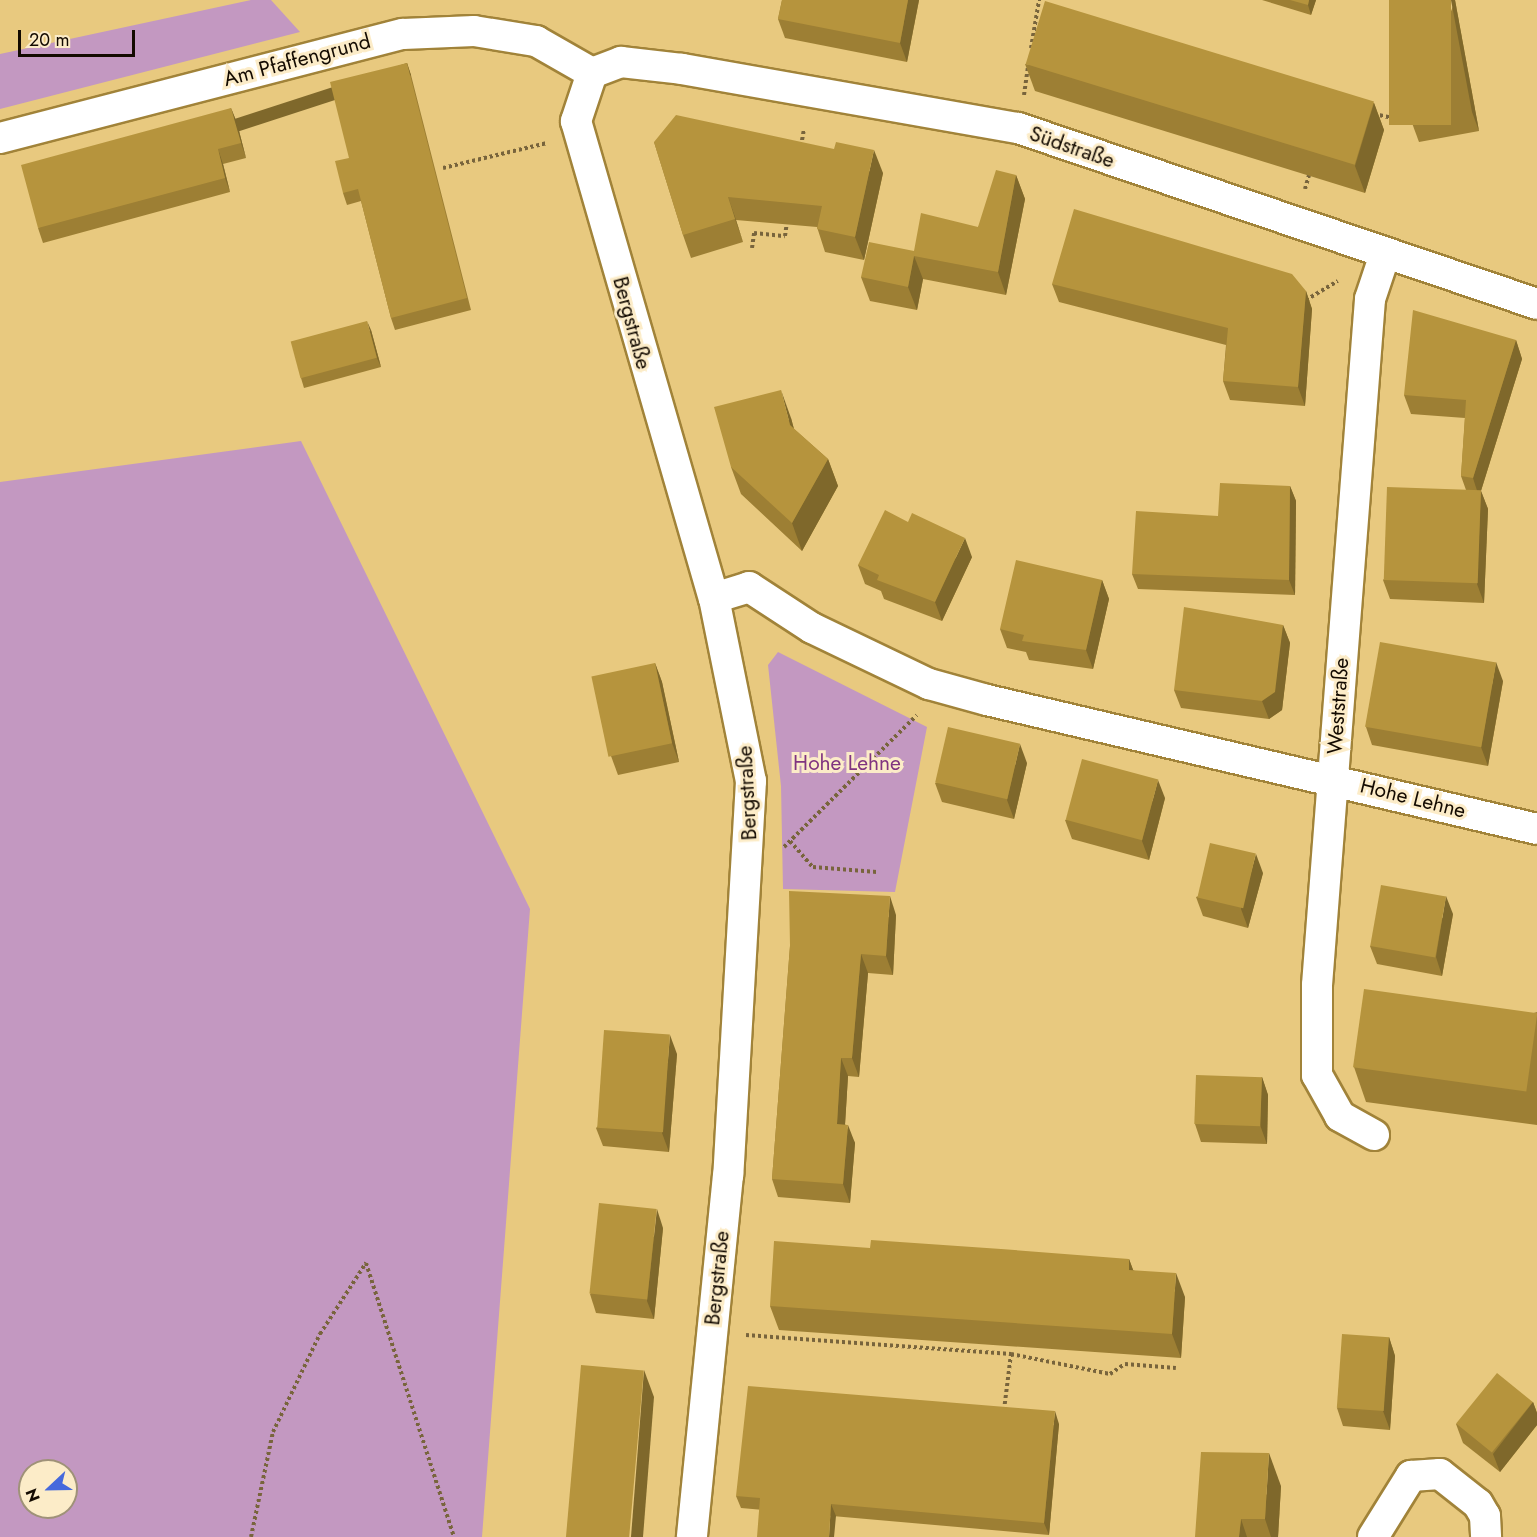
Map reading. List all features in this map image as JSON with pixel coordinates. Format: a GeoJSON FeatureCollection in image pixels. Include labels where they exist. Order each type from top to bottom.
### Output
{"type":"FeatureCollection","features":[{"type":"Feature","properties":{"kind":"street","name":"Am Pfaffengrund"},"geometry":{"type":"LineString","coordinates":[[0,138],[403,34],[474,31],[536,41],[592,73]]}},
{"type":"Feature","properties":{"kind":"street","name":"Südstraße"},"geometry":{"type":"LineString","coordinates":[[592,73],[621,62],[682,69],[1018,128],[1537,304]]}},
{"type":"Feature","properties":{"kind":"street","name":"Bergstraße"},"geometry":{"type":"LineString","coordinates":[[592,73],[576,121],[714,598],[751,781],[750,857],[728,1175],[692,1537]]}},
{"type":"Feature","properties":{"kind":"street","name":"Weststraße"},"geometry":{"type":"LineString","coordinates":[[1374,1136],[1340,1116],[1317,1075],[1317,985],[1370,299],[1385,254]]}},
{"type":"Feature","properties":{"kind":"street","name":"Hohe Lehne"},"geometry":{"type":"LineString","coordinates":[[714,598],[749,587],[812,628],[929,684],[1079,725],[1333,777],[1537,829]]}},
{"type":"Feature","properties":{"kind":"street"},"geometry":{"type":"LineString","coordinates":[[1373,1537],[1411,1476],[1440,1474],[1478,1504],[1485,1515],[1486,1537]]}},
{"type":"Feature","properties":{"kind":"path"},"geometry":{"type":"LineString","coordinates":[[1018,128],[1039,0]]}},
{"type":"Feature","properties":{"kind":"path"},"geometry":{"type":"LineString","coordinates":[[1362,111],[1403,120]]}},
{"type":"Feature","properties":{"kind":"path"},"geometry":{"type":"LineString","coordinates":[[800,150],[804,129]]}},
{"type":"Feature","properties":{"kind":"path"},"geometry":{"type":"LineString","coordinates":[[443,168],[553,143]]}},
{"type":"Feature","properties":{"kind":"path"},"geometry":{"type":"LineString","coordinates":[[752,248],[754,233],[785,236],[789,214]]}},
{"type":"Feature","properties":{"kind":"path"},"geometry":{"type":"LineString","coordinates":[[1305,301],[1346,276]]}},
{"type":"Feature","properties":{"kind":"path"},"geometry":{"type":"LineString","coordinates":[[776,854],[920,711]]}},
{"type":"Feature","properties":{"kind":"path"},"geometry":{"type":"LineString","coordinates":[[790,841],[813,867],[877,872]]}},
{"type":"Feature","properties":{"kind":"path"},"geometry":{"type":"LineString","coordinates":[[251,1537],[273,1432],[320,1334],[366,1263],[454,1537]]}},
{"type":"Feature","properties":{"kind":"path"},"geometry":{"type":"LineString","coordinates":[[734,1334],[1011,1354],[1061,1360],[1075,1371],[1110,1374],[1125,1364],[1176,1368]]}},
{"type":"Feature","properties":{"kind":"path"},"geometry":{"type":"LineString","coordinates":[[1003,1420],[1011,1354]]}},
{"type":"Feature","properties":{"kind":"green space"},"geometry":{"type":"Polygon","coordinates":[[[251,0],[271,0],[300,32],[0,109],[0,54],[251,0]]]}},
{"type":"Feature","properties":{"kind":"green space"},"geometry":{"type":"Polygon","coordinates":[[[301,441],[530,909],[482,1537],[0,1537],[0,482],[301,441]]]}},
{"type":"Feature","properties":{"kind":"green space","name":"Hohe Lehne"},"geometry":{"type":"Polygon","coordinates":[[[778,652],[927,727],[895,892],[783,889],[781,786],[768,665],[778,652]]]}},
{"type":"Feature","properties":{"kind":"building"},"geometry":{"type":"Polygon","coordinates":[[[782,0],[908,0],[900,43],[778,19],[782,0]]]}},
{"type":"Feature","properties":{"kind":"building"},"geometry":{"type":"Polygon","coordinates":[[[1290,0],[1309,0],[1308,5],[1290,0]]]}},
{"type":"Feature","properties":{"kind":"building"},"geometry":{"type":"Polygon","coordinates":[[[1389,0],[1451,0],[1451,125],[1389,125],[1389,0]]]}},
{"type":"Feature","properties":{"kind":"building"},"geometry":{"type":"Polygon","coordinates":[[[1045,1],[1374,102],[1355,165],[1026,64],[1045,1]]]}},
{"type":"Feature","properties":{"kind":"building"},"geometry":{"type":"Polygon","coordinates":[[[407,63],[467,298],[391,318],[358,189],[343,193],[335,161],[349,158],[330,82],[407,63]]]}},
{"type":"Feature","properties":{"kind":"building"},"geometry":{"type":"Polygon","coordinates":[[[231,108],[241,143],[218,149],[225,178],[38,228],[21,165],[231,108]]]}},
{"type":"Feature","properties":{"kind":"building"},"geometry":{"type":"Polygon","coordinates":[[[676,115],[834,149],[836,142],[874,150],[855,237],[817,229],[822,206],[728,197],[735,219],[683,235],[654,142],[676,115]]]}},
{"type":"Feature","properties":{"kind":"building"},"geometry":{"type":"Polygon","coordinates":[[[996,170],[1016,175],[998,272],[914,256],[908,287],[861,277],[869,242],[914,251],[921,213],[978,227],[996,170]]]}},
{"type":"Feature","properties":{"kind":"building"},"geometry":{"type":"Polygon","coordinates":[[[1074,209],[1292,274],[1306,291],[1298,387],[1223,381],[1228,328],[1052,284],[1074,209]]]}},
{"type":"Feature","properties":{"kind":"building"},"geometry":{"type":"Polygon","coordinates":[[[1413,310],[1516,340],[1473,478],[1461,476],[1466,400],[1404,395],[1413,310]]]}},
{"type":"Feature","properties":{"kind":"building"},"geometry":{"type":"Polygon","coordinates":[[[367,321],[377,358],[301,378],[291,341],[367,321]]]}},
{"type":"Feature","properties":{"kind":"building"},"geometry":{"type":"Polygon","coordinates":[[[781,390],[790,425],[828,459],[792,523],[731,467],[714,407],[781,390]]]}},
{"type":"Feature","properties":{"kind":"building"},"geometry":{"type":"Polygon","coordinates":[[[1220,483],[1290,486],[1289,580],[1132,574],[1136,511],[1218,516],[1220,483]]]}},
{"type":"Feature","properties":{"kind":"building"},"geometry":{"type":"Polygon","coordinates":[[[1387,487],[1481,490],[1478,583],[1384,580],[1387,487]]]}},
{"type":"Feature","properties":{"kind":"building"},"geometry":{"type":"Polygon","coordinates":[[[885,510],[908,522],[912,513],[965,538],[935,602],[877,580],[879,575],[858,565],[885,510]]]}},
{"type":"Feature","properties":{"kind":"building"},"geometry":{"type":"Polygon","coordinates":[[[1016,560],[1102,580],[1086,650],[1022,641],[1024,635],[1000,629],[1016,560]]]}},
{"type":"Feature","properties":{"kind":"building"},"geometry":{"type":"Polygon","coordinates":[[[1184,607],[1283,625],[1275,692],[1262,701],[1174,690],[1184,607]]]}},
{"type":"Feature","properties":{"kind":"building"},"geometry":{"type":"Polygon","coordinates":[[[1380,642],[1496,662],[1481,747],[1365,727],[1380,642]]]}},
{"type":"Feature","properties":{"kind":"building"},"geometry":{"type":"Polygon","coordinates":[[[655,663],[672,743],[608,757],[591,677],[655,663]]]}},
{"type":"Feature","properties":{"kind":"building"},"geometry":{"type":"Polygon","coordinates":[[[948,727],[1020,744],[1007,799],[935,783],[948,727]]]}},
{"type":"Feature","properties":{"kind":"building"},"geometry":{"type":"Polygon","coordinates":[[[1082,759],[1158,779],[1142,840],[1066,820],[1082,759]]]}},
{"type":"Feature","properties":{"kind":"building"},"geometry":{"type":"Polygon","coordinates":[[[1210,843],[1256,854],[1243,908],[1197,898],[1210,843]]]}},
{"type":"Feature","properties":{"kind":"building"},"geometry":{"type":"Polygon","coordinates":[[[1381,885],[1446,896],[1435,958],[1370,946],[1381,885]]]}},
{"type":"Feature","properties":{"kind":"building"},"geometry":{"type":"Polygon","coordinates":[[[789,891],[890,896],[886,956],[861,954],[852,1058],[841,1058],[837,1124],[848,1125],[843,1184],[772,1179],[790,946],[789,891]]]}},
{"type":"Feature","properties":{"kind":"building"},"geometry":{"type":"Polygon","coordinates":[[[1364,989],[1537,1013],[1526,1092],[1353,1067],[1364,989]]]}},
{"type":"Feature","properties":{"kind":"building"},"geometry":{"type":"Polygon","coordinates":[[[604,1030],[670,1035],[663,1132],[597,1128],[604,1030]]]}},
{"type":"Feature","properties":{"kind":"building"},"geometry":{"type":"Polygon","coordinates":[[[1196,1075],[1262,1077],[1260,1126],[1194,1124],[1196,1075]]]}},
{"type":"Feature","properties":{"kind":"building"},"geometry":{"type":"Polygon","coordinates":[[[599,1203],[657,1209],[647,1300],[589,1294],[599,1203]]]}},
{"type":"Feature","properties":{"kind":"building"},"geometry":{"type":"Polygon","coordinates":[[[871,1240],[1129,1259],[1129,1270],[1176,1273],[1172,1334],[770,1306],[774,1241],[870,1248],[871,1240]]]}},
{"type":"Feature","properties":{"kind":"building"},"geometry":{"type":"Polygon","coordinates":[[[1342,1334],[1389,1337],[1384,1411],[1337,1408],[1342,1334]]]}},
{"type":"Feature","properties":{"kind":"building"},"geometry":{"type":"Polygon","coordinates":[[[581,1365],[644,1370],[629,1537],[566,1537],[581,1365]]]}},
{"type":"Feature","properties":{"kind":"building"},"geometry":{"type":"Polygon","coordinates":[[[1497,1373],[1533,1402],[1492,1452],[1456,1424],[1497,1373]]]}},
{"type":"Feature","properties":{"kind":"building"},"geometry":{"type":"Polygon","coordinates":[[[748,1386],[1055,1411],[1044,1523],[831,1504],[829,1537],[757,1537],[760,1498],[736,1496],[748,1386]]]}},
{"type":"Feature","properties":{"kind":"building"},"geometry":{"type":"Polygon","coordinates":[[[1201,1452],[1269,1453],[1265,1519],[1241,1519],[1239,1537],[1195,1537],[1201,1452]]]}}]}
